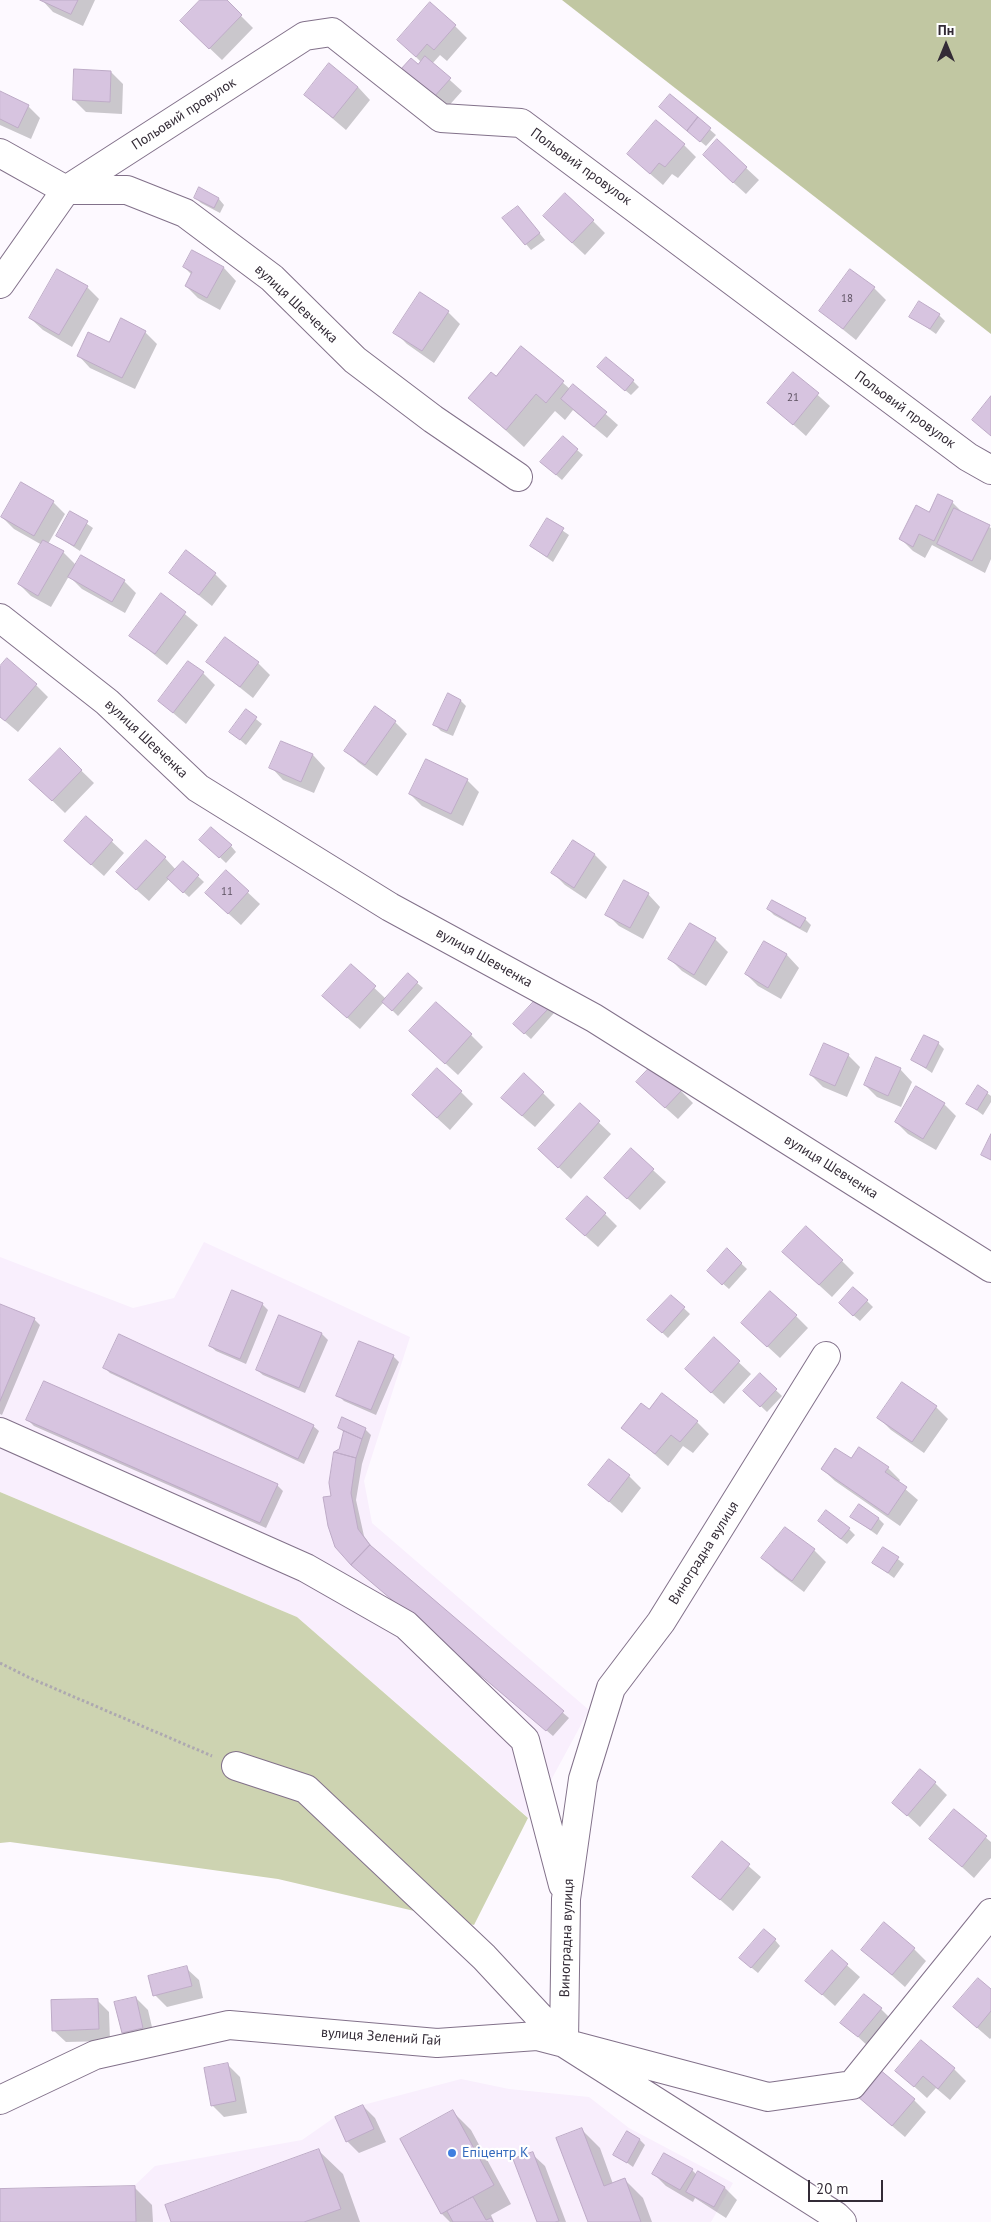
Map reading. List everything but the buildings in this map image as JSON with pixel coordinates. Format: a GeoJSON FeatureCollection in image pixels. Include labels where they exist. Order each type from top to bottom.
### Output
{"type":"FeatureCollection","features":[{"type":"Feature","properties":{"kind":"street","name":"Польовий провулок"},"geometry":{"type":"LineString","coordinates":[[0,284],[66,190],[305,36],[332,32],[441,118],[522,123],[804,336],[968,457],[991,470]]}},
{"type":"Feature","properties":{"kind":"street","name":"вулиця Шевченка"},"geometry":{"type":"LineString","coordinates":[[0,153],[66,190],[127,190],[185,213],[272,278],[355,360],[433,419],[518,477]]}},
{"type":"Feature","properties":{"kind":"street","name":"вулиця Шевченка"},"geometry":{"type":"LineString","coordinates":[[0,618],[107,702],[198,788],[390,906],[594,1018],[991,1268]]}},
{"type":"Feature","properties":{"kind":"street","name":"Виноградна вулиця"},"geometry":{"type":"LineString","coordinates":[[564,2043],[566,1898],[583,1780],[612,1688],[661,1622],[826,1356]]}},
{"type":"Feature","properties":{"kind":"street"},"geometry":{"type":"LineString","coordinates":[[0,1432],[306,1568],[406,1625],[525,1740],[566,1898]]}},
{"type":"Feature","properties":{"kind":"street"},"geometry":{"type":"LineString","coordinates":[[236,1766],[306,1789],[484,1957],[564,2043],[768,2097],[852,2085],[991,1913]]}},
{"type":"Feature","properties":{"kind":"street","name":"вулиця Зелений Гай"},"geometry":{"type":"LineString","coordinates":[[0,2100],[95,2054],[230,2026],[437,2043],[537,2036],[564,2043],[836,2216],[842,2222]]}},
{"type":"Feature","properties":{"kind":"path"},"geometry":{"type":"LineString","coordinates":[[0,1663],[30,1678],[236,1766]]}},
{"type":"Feature","properties":{"kind":"shaded area"},"geometry":{"type":"Polygon","coordinates":[[[204,1242],[410,1337],[364,1481],[372,1523],[589,1710],[530,1819],[297,1617],[0,1492],[0,1257],[133,1308],[174,1298],[204,1242]]]}},
{"type":"Feature","properties":{"kind":"shaded area","name":"Епіцентр К"},"geometry":{"type":"Polygon","coordinates":[[[461,2079],[509,2089],[589,2097],[629,2128],[733,2183],[711,2222],[0,2222],[0,2189],[134,2186],[155,2166],[302,2140],[335,2117],[363,2105],[461,2079]]]}},
{"type":"Feature","properties":{"kind":"green space"},"geometry":{"type":"Polygon","coordinates":[[[562,0],[991,0],[991,334],[562,0]]]}},
{"type":"Feature","properties":{"kind":"green space"},"geometry":{"type":"Polygon","coordinates":[[[0,1492],[297,1617],[528,1818],[474,1925],[278,1879],[10,1842],[0,1843],[0,1492]]]}},
{"type":"Feature","properties":{"kind":"place","name":"Епіцентр К"},"geometry":{"type":"Point","coordinates":[452,2153]}}]}
